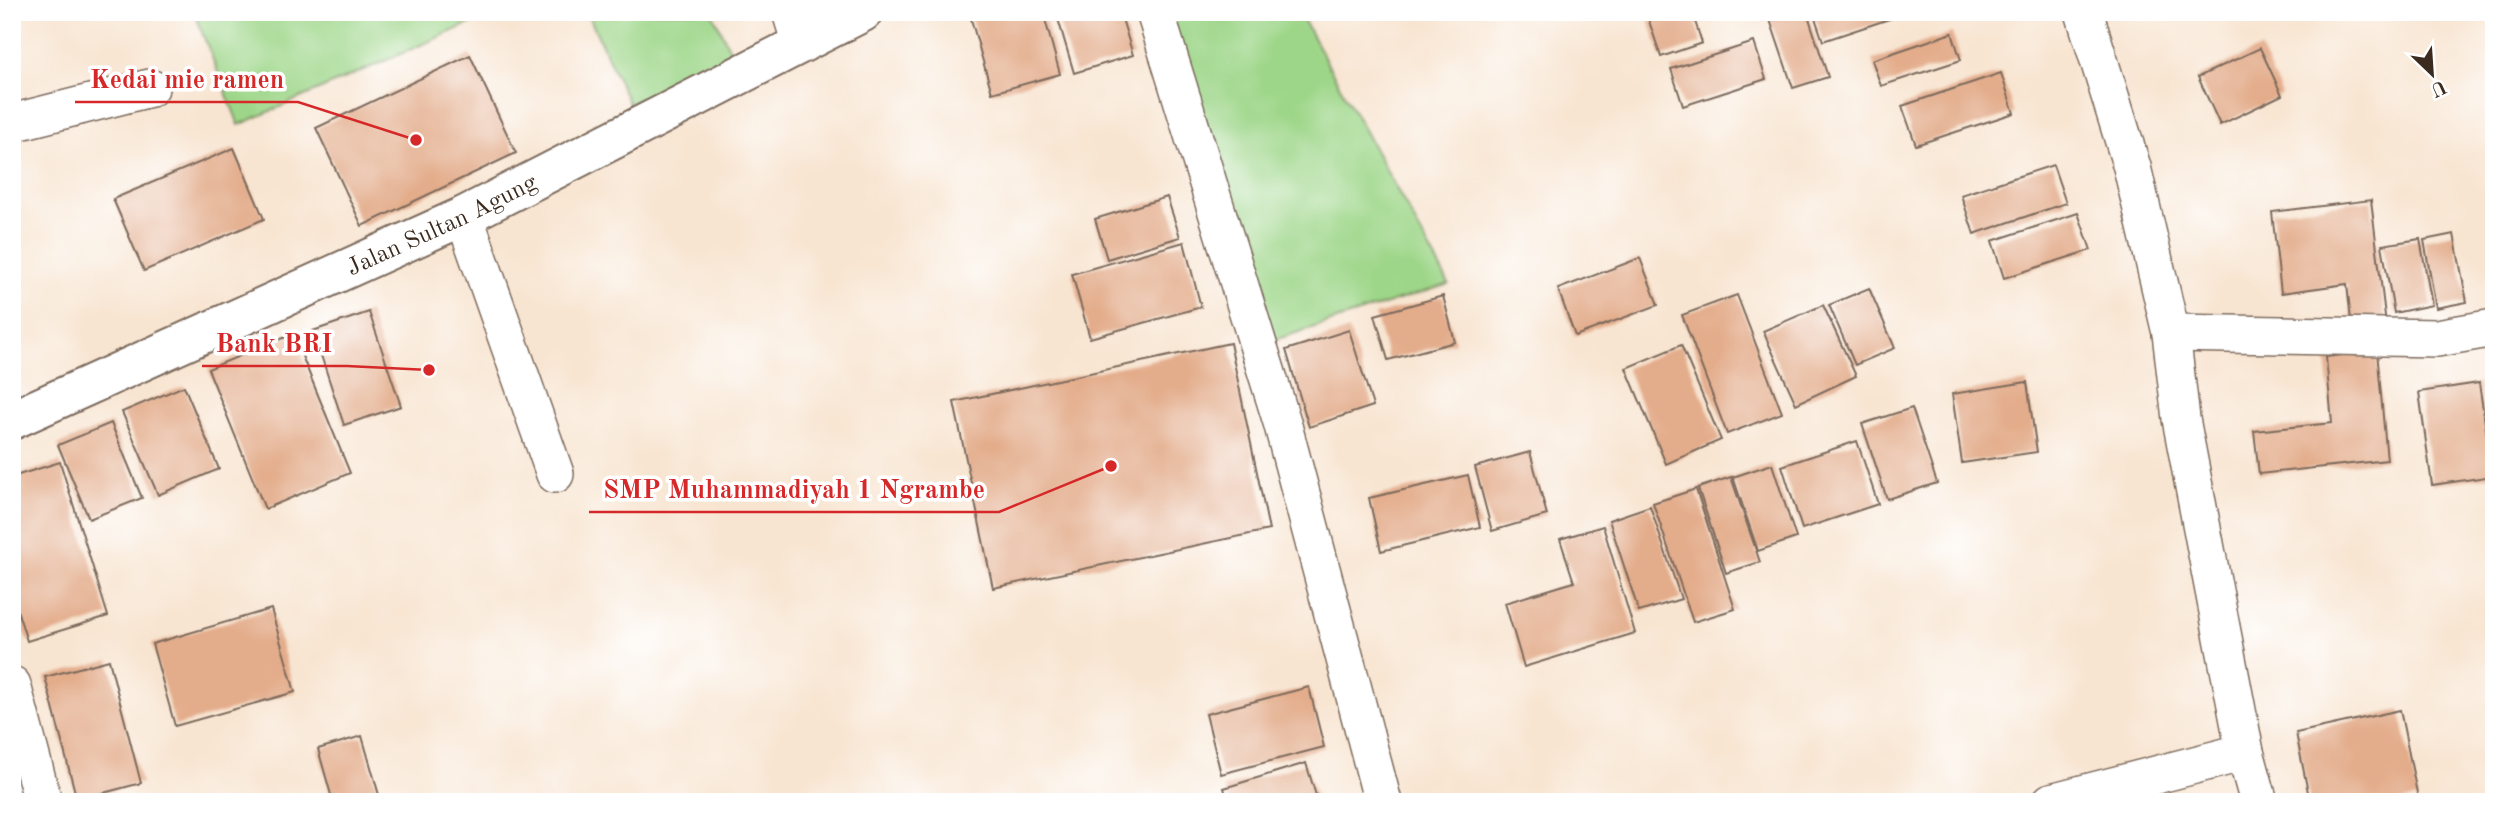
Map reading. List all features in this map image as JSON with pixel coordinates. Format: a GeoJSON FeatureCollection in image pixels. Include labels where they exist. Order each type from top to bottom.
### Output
{"type":"FeatureCollection","features":[{"type":"Feature","properties":{"kind":"main road","name":"Jalan Sultan Agung"},"geometry":{"type":"LineString","coordinates":[[12,420],[464,216],[796,28],[863,12]]}},
{"type":"Feature","properties":{"kind":"street"},"geometry":{"type":"LineString","coordinates":[[1155,12],[1282,422],[1382,802]]}},
{"type":"Feature","properties":{"kind":"street"},"geometry":{"type":"LineString","coordinates":[[2084,12],[2132,167],[2171,333],[2181,419],[2245,752],[2259,802]]}},
{"type":"Feature","properties":{"kind":"street"},"geometry":{"type":"LineString","coordinates":[[12,123],[150,88]]}},
{"type":"Feature","properties":{"kind":"street"},"geometry":{"type":"LineString","coordinates":[[464,216],[555,474]]}},
{"type":"Feature","properties":{"kind":"street"},"geometry":{"type":"LineString","coordinates":[[2171,333],[2437,338],[2494,328]]}},
{"type":"Feature","properties":{"kind":"street"},"geometry":{"type":"LineString","coordinates":[[12,685],[43,802]]}},
{"type":"Feature","properties":{"kind":"street"},"geometry":{"type":"LineString","coordinates":[[2051,802],[2245,752]]}},
{"type":"Feature","properties":{"kind":"green space"},"geometry":{"type":"Polygon","coordinates":[[[194,12],[496,12],[239,125],[194,12]]]}},
{"type":"Feature","properties":{"kind":"green space"},"geometry":{"type":"Polygon","coordinates":[[[587,12],[712,12],[732,54],[629,104],[587,12]]]}},
{"type":"Feature","properties":{"kind":"green space"},"geometry":{"type":"Polygon","coordinates":[[[1166,12],[1299,12],[1449,284],[1268,342],[1166,12]]]}},
{"type":"Feature","properties":{"kind":"building"},"geometry":{"type":"Polygon","coordinates":[[[969,12],[1043,12],[1060,74],[992,93],[969,12]]]}},
{"type":"Feature","properties":{"kind":"building"},"geometry":{"type":"Polygon","coordinates":[[[1056,12],[1120,12],[1133,55],[1074,73],[1056,12]]]}},
{"type":"Feature","properties":{"kind":"building"},"geometry":{"type":"Polygon","coordinates":[[[1646,12],[1692,12],[1702,43],[1661,57],[1646,12]]]}},
{"type":"Feature","properties":{"kind":"building"},"geometry":{"type":"Polygon","coordinates":[[[1807,12],[1828,77],[1793,88],[1768,14],[1807,12]]]}},
{"type":"Feature","properties":{"kind":"building"},"geometry":{"type":"Polygon","coordinates":[[[1813,12],[1890,12],[1892,18],[1823,41],[1813,12]]]}},
{"type":"Feature","properties":{"kind":"building"},"geometry":{"type":"Polygon","coordinates":[[[1952,33],[1961,60],[1881,86],[1872,60],[1952,33]]]}},
{"type":"Feature","properties":{"kind":"building"},"geometry":{"type":"Polygon","coordinates":[[[1754,42],[1766,79],[1683,106],[1671,69],[1754,42]]]}},
{"type":"Feature","properties":{"kind":"building"},"geometry":{"type":"Polygon","coordinates":[[[2260,48],[2282,95],[2220,125],[2198,77],[2260,48]]]}},
{"type":"Feature","properties":{"kind":"building"},"geometry":{"type":"Polygon","coordinates":[[[470,55],[516,153],[362,226],[316,128],[470,55]]]}},
{"type":"Feature","properties":{"kind":"building"},"geometry":{"type":"Polygon","coordinates":[[[2001,73],[2014,113],[1916,145],[1902,106],[2001,73]]]}},
{"type":"Feature","properties":{"kind":"building"},"geometry":{"type":"Polygon","coordinates":[[[234,148],[264,219],[144,271],[113,199],[234,148]]]}},
{"type":"Feature","properties":{"kind":"building"},"geometry":{"type":"Polygon","coordinates":[[[2053,165],[2066,203],[1974,234],[1961,195],[2053,165]]]}},
{"type":"Feature","properties":{"kind":"building"},"geometry":{"type":"Polygon","coordinates":[[[1167,197],[1180,237],[1107,259],[1095,219],[1167,197]]]}},
{"type":"Feature","properties":{"kind":"building"},"geometry":{"type":"Polygon","coordinates":[[[2371,200],[2386,324],[2352,329],[2347,284],[2281,293],[2272,212],[2371,200]]]}},
{"type":"Feature","properties":{"kind":"building"},"geometry":{"type":"Polygon","coordinates":[[[2078,213],[2091,250],[2004,278],[1992,241],[2078,213]]]}},
{"type":"Feature","properties":{"kind":"building"},"geometry":{"type":"Polygon","coordinates":[[[2454,234],[2467,302],[2436,308],[2424,240],[2454,234]]]}},
{"type":"Feature","properties":{"kind":"building"},"geometry":{"type":"Polygon","coordinates":[[[2420,239],[2432,305],[2394,313],[2382,245],[2420,239]]]}},
{"type":"Feature","properties":{"kind":"building"},"geometry":{"type":"Polygon","coordinates":[[[1184,242],[1201,307],[1090,338],[1072,274],[1184,242]]]}},
{"type":"Feature","properties":{"kind":"building"},"geometry":{"type":"Polygon","coordinates":[[[1640,258],[1658,305],[1575,336],[1558,289],[1640,258]]]}},
{"type":"Feature","properties":{"kind":"building"},"geometry":{"type":"Polygon","coordinates":[[[1869,288],[1895,348],[1855,365],[1829,305],[1869,288]]]}},
{"type":"Feature","properties":{"kind":"building"},"geometry":{"type":"Polygon","coordinates":[[[1737,295],[1782,413],[1727,434],[1682,315],[1737,295]]]}},
{"type":"Feature","properties":{"kind":"building"},"geometry":{"type":"Polygon","coordinates":[[[1443,296],[1455,342],[1388,360],[1375,315],[1443,296]]]}},
{"type":"Feature","properties":{"kind":"building"},"geometry":{"type":"Polygon","coordinates":[[[1823,305],[1856,376],[1796,404],[1763,331],[1823,305]]]}},
{"type":"Feature","properties":{"kind":"building"},"geometry":{"type":"Polygon","coordinates":[[[369,312],[401,406],[344,425],[313,331],[369,312]]]}},
{"type":"Feature","properties":{"kind":"building"},"geometry":{"type":"Polygon","coordinates":[[[1349,330],[1373,406],[1309,427],[1286,350],[1349,330]]]}},
{"type":"Feature","properties":{"kind":"building"},"geometry":{"type":"Polygon","coordinates":[[[293,334],[350,473],[265,509],[208,369],[293,334]]]}},
{"type":"Feature","properties":{"kind":"building"},"geometry":{"type":"Polygon","coordinates":[[[1230,343],[1269,530],[993,588],[954,402],[1230,343]]]}},
{"type":"Feature","properties":{"kind":"building"},"geometry":{"type":"Polygon","coordinates":[[[1681,345],[1721,440],[1666,464],[1626,368],[1681,345]]]}},
{"type":"Feature","properties":{"kind":"building"},"geometry":{"type":"Polygon","coordinates":[[[2377,351],[2387,460],[2259,474],[2254,431],[2332,423],[2326,357],[2377,351]]]}},
{"type":"Feature","properties":{"kind":"building"},"geometry":{"type":"Polygon","coordinates":[[[2027,382],[2037,452],[1962,463],[1952,394],[2027,382]]]}},
{"type":"Feature","properties":{"kind":"building"},"geometry":{"type":"Polygon","coordinates":[[[2479,383],[2493,476],[2432,485],[2419,392],[2479,383]]]}},
{"type":"Feature","properties":{"kind":"building"},"geometry":{"type":"Polygon","coordinates":[[[184,386],[219,469],[158,495],[122,412],[184,386]]]}},
{"type":"Feature","properties":{"kind":"building"},"geometry":{"type":"Polygon","coordinates":[[[1912,408],[1937,483],[1887,499],[1862,424],[1912,408]]]}},
{"type":"Feature","properties":{"kind":"building"},"geometry":{"type":"Polygon","coordinates":[[[111,423],[142,498],[89,519],[58,445],[111,423]]]}},
{"type":"Feature","properties":{"kind":"building"},"geometry":{"type":"Polygon","coordinates":[[[1857,441],[1878,504],[1802,529],[1782,466],[1857,441]]]}},
{"type":"Feature","properties":{"kind":"building"},"geometry":{"type":"Polygon","coordinates":[[[1530,452],[1547,515],[1492,531],[1475,467],[1530,452]]]}},
{"type":"Feature","properties":{"kind":"building"},"geometry":{"type":"Polygon","coordinates":[[[60,462],[108,616],[27,641],[12,594],[12,477],[60,462]]]}},
{"type":"Feature","properties":{"kind":"building"},"geometry":{"type":"Polygon","coordinates":[[[1772,464],[1796,538],[1758,551],[1733,477],[1772,464]]]}},
{"type":"Feature","properties":{"kind":"building"},"geometry":{"type":"Polygon","coordinates":[[[1468,475],[1480,527],[1381,551],[1369,498],[1468,475]]]}},
{"type":"Feature","properties":{"kind":"building"},"geometry":{"type":"Polygon","coordinates":[[[1731,477],[1760,562],[1726,573],[1698,488],[1731,477]]]}},
{"type":"Feature","properties":{"kind":"building"},"geometry":{"type":"Polygon","coordinates":[[[1696,489],[1735,609],[1693,622],[1653,503],[1696,489]]]}},
{"type":"Feature","properties":{"kind":"building"},"geometry":{"type":"Polygon","coordinates":[[[1650,506],[1681,599],[1639,612],[1609,520],[1650,506]]]}},
{"type":"Feature","properties":{"kind":"building"},"geometry":{"type":"Polygon","coordinates":[[[1603,526],[1635,633],[1524,667],[1505,603],[1574,582],[1560,539],[1603,526]]]}},
{"type":"Feature","properties":{"kind":"building"},"geometry":{"type":"Polygon","coordinates":[[[271,609],[295,692],[175,726],[152,644],[271,609]]]}},
{"type":"Feature","properties":{"kind":"building"},"geometry":{"type":"Polygon","coordinates":[[[109,660],[141,783],[77,800],[45,677],[109,660]]]}},
{"type":"Feature","properties":{"kind":"building"},"geometry":{"type":"Polygon","coordinates":[[[1309,687],[1324,747],[1221,774],[1206,714],[1309,687]]]}},
{"type":"Feature","properties":{"kind":"building"},"geometry":{"type":"Polygon","coordinates":[[[2400,710],[2418,798],[2400,802],[2310,802],[2296,733],[2400,710]]]}},
{"type":"Feature","properties":{"kind":"building"},"geometry":{"type":"Polygon","coordinates":[[[362,736],[381,802],[333,802],[318,749],[362,736]]]}},
{"type":"Feature","properties":{"kind":"building"},"geometry":{"type":"Polygon","coordinates":[[[1306,763],[1318,802],[1228,802],[1224,788],[1306,763]]]}},
{"type":"Feature","properties":{"kind":"place","name":"Kedai mie ramen"},"geometry":{"type":"Point","coordinates":[416,140]}},
{"type":"Feature","properties":{"kind":"place","name":"Bank BRI"},"geometry":{"type":"Point","coordinates":[429,370]}},
{"type":"Feature","properties":{"kind":"place","name":"SMP Muhammadiyah 1 Ngrambe"},"geometry":{"type":"Point","coordinates":[1111,466]}}]}
